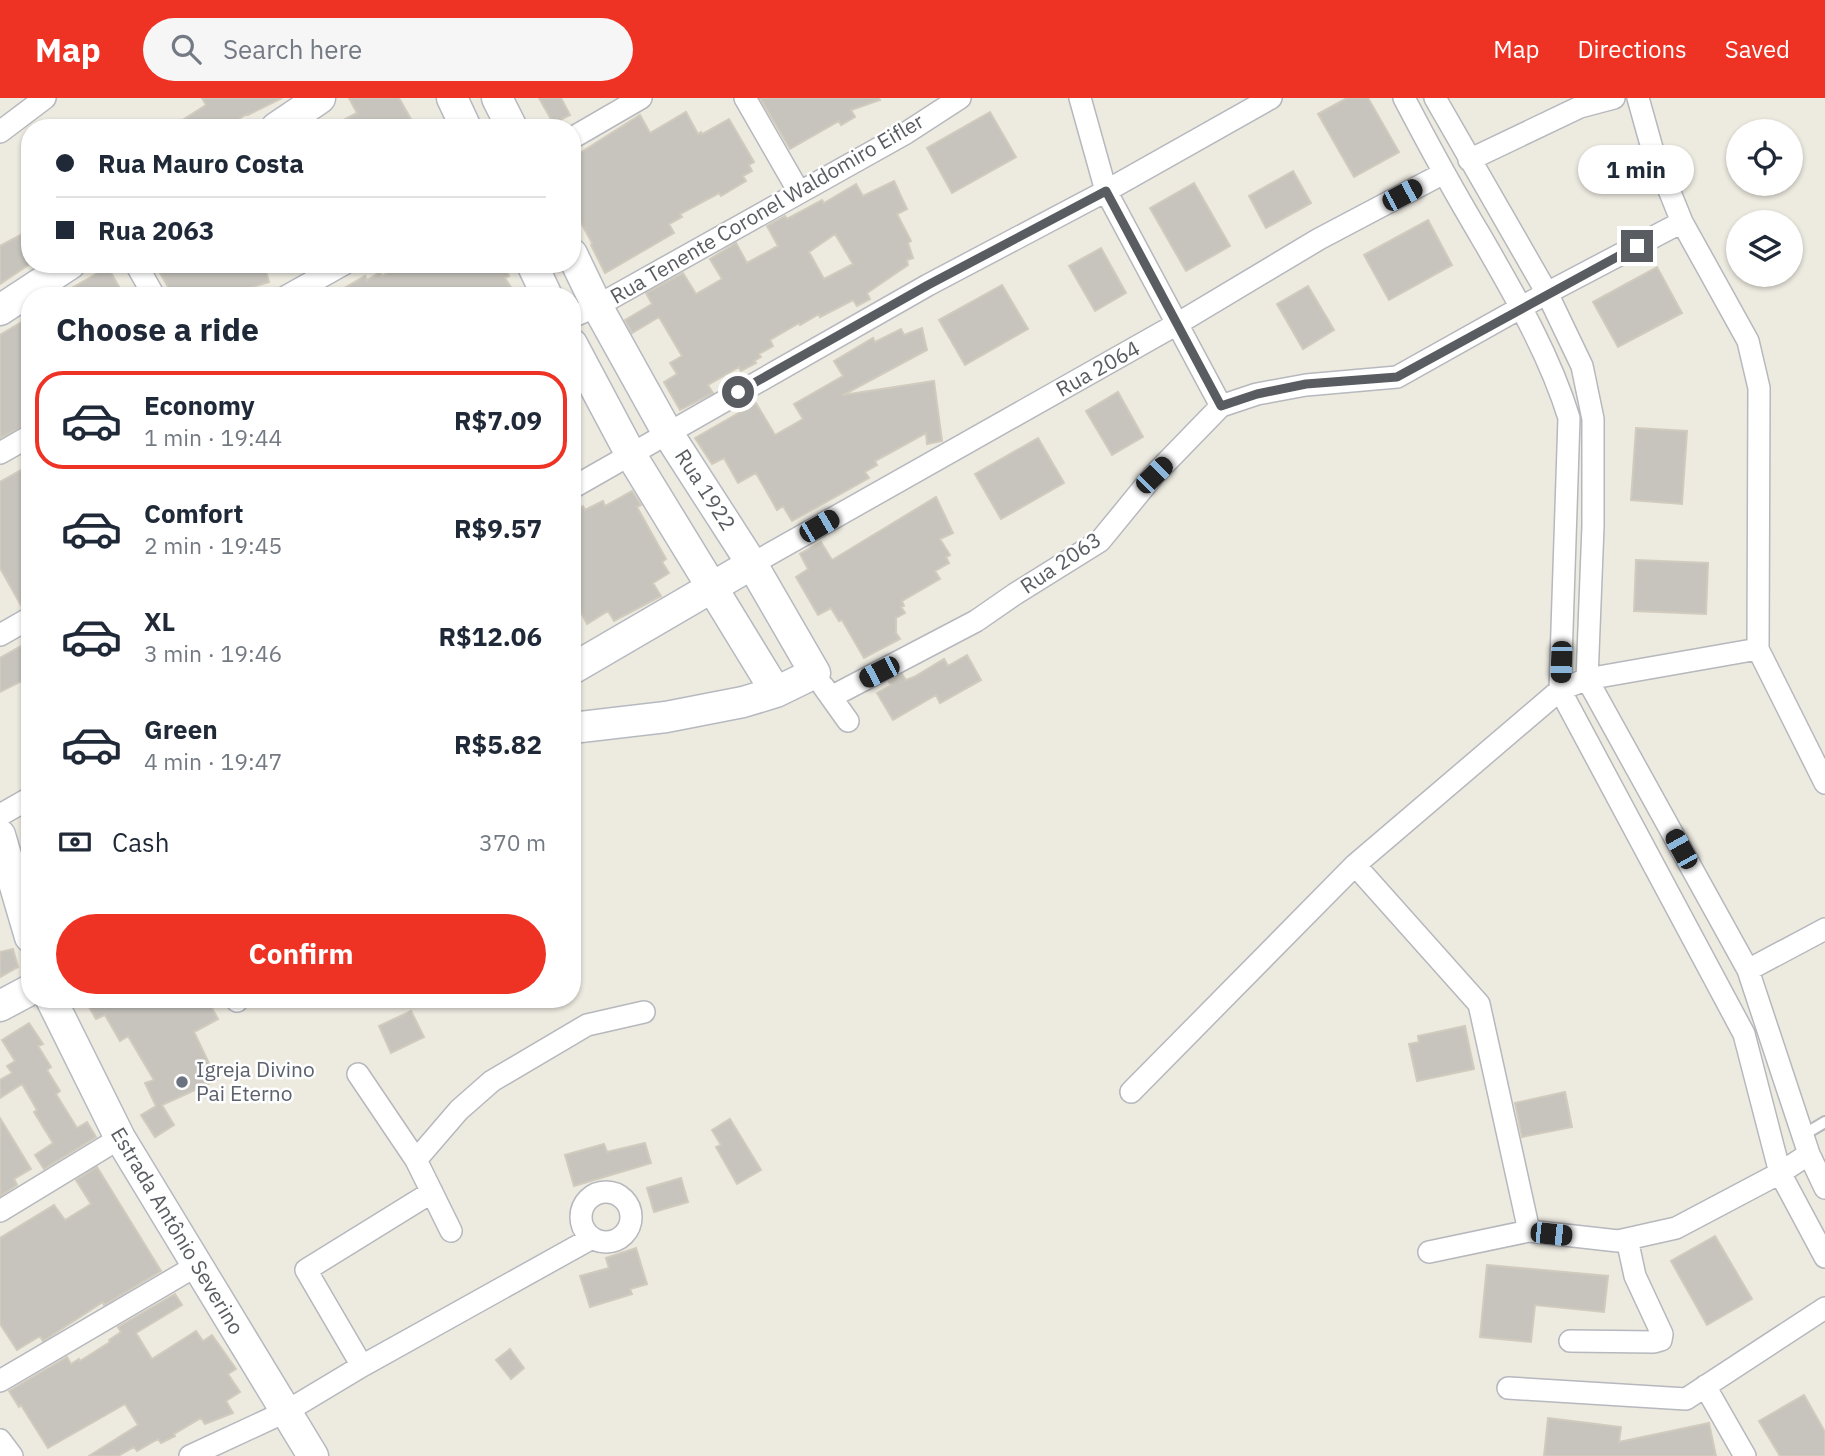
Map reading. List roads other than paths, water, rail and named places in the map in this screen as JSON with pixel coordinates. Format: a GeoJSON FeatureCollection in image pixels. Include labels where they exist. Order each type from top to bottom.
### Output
{"type":"FeatureCollection","features":[{"type":"Feature","properties":{"kind":"street"},"geometry":{"type":"LineString","coordinates":[[0,132],[45,98]]}},
{"type":"Feature","properties":{"kind":"street"},"geometry":{"type":"LineString","coordinates":[[289,119],[320,98]]}},
{"type":"Feature","properties":{"kind":"street"},"geometry":{"type":"LineString","coordinates":[[452,98],[462,119]]}},
{"type":"Feature","properties":{"kind":"street"},"geometry":{"type":"LineString","coordinates":[[497,98],[508,119]]}},
{"type":"Feature","properties":{"kind":"street"},"geometry":{"type":"LineString","coordinates":[[581,133],[641,98]]}},
{"type":"Feature","properties":{"kind":"street"},"geometry":{"type":"LineString","coordinates":[[745,98],[799,192]]}},
{"type":"Feature","properties":{"kind":"street","name":"Rua Tenente Coronel Waldomiro Eifler"},"geometry":{"type":"LineString","coordinates":[[585,312],[906,132],[960,98]]}},
{"type":"Feature","properties":{"kind":"street"},"geometry":{"type":"LineString","coordinates":[[1080,98],[1106,191],[1221,406]]}},
{"type":"Feature","properties":{"kind":"street"},"geometry":{"type":"LineString","coordinates":[[581,483],[928,285],[1106,191],[1271,98]]}},
{"type":"Feature","properties":{"kind":"street"},"geometry":{"type":"LineString","coordinates":[[1404,98],[1522,308],[1559,384],[1569,418],[1560,690],[1744,1034],[1780,1173],[1825,1257]]}},
{"type":"Feature","properties":{"kind":"street"},"geometry":{"type":"LineString","coordinates":[[1435,98],[1547,293],[1582,366],[1593,419],[1593,526],[1587,679],[1748,970],[1806,1144],[1825,1188]]}},
{"type":"Feature","properties":{"kind":"street"},"geometry":{"type":"LineString","coordinates":[[1469,160],[1580,107],[1614,98]]}},
{"type":"Feature","properties":{"kind":"street"},"geometry":{"type":"LineString","coordinates":[[1638,98],[1652,148],[1682,222],[1748,341],[1759,388],[1758,649],[1825,783]]}},
{"type":"Feature","properties":{"kind":"street","name":"Rua 2064"},"geometry":{"type":"LineString","coordinates":[[752,564],[1177,324],[1296,252],[1444,173]]}},
{"type":"Feature","properties":{"kind":"street","name":"Rua 2063"},"geometry":{"type":"LineString","coordinates":[[823,685],[976,621],[1100,541],[1154,475],[1221,406],[1257,394],[1306,384],[1397,377],[1547,293],[1682,222]]}},
{"type":"Feature","properties":{"kind":"street"},"geometry":{"type":"LineString","coordinates":[[35,287],[56,273]]}},
{"type":"Feature","properties":{"kind":"street"},"geometry":{"type":"LineString","coordinates":[[303,287],[328,273]]}},
{"type":"Feature","properties":{"kind":"street","name":"Rua 1922"},"geometry":{"type":"LineString","coordinates":[[581,294],[585,312],[752,564],[823,685],[848,721]]}},
{"type":"Feature","properties":{"kind":"street"},"geometry":{"type":"LineString","coordinates":[[0,310],[21,296]]}},
{"type":"Feature","properties":{"kind":"street","name":"Rua 1922"},"geometry":{"type":"LineString","coordinates":[[581,361],[631,455],[776,692]]}},
{"type":"Feature","properties":{"kind":"street"},"geometry":{"type":"LineString","coordinates":[[0,453],[21,441]]}},
{"type":"Feature","properties":{"kind":"street"},"geometry":{"type":"LineString","coordinates":[[581,664],[752,564]]}},
{"type":"Feature","properties":{"kind":"street"},"geometry":{"type":"LineString","coordinates":[[0,635],[21,623]]}},
{"type":"Feature","properties":{"kind":"street"},"geometry":{"type":"LineString","coordinates":[[1131,1092],[1355,865],[1560,690],[1587,679],[1758,649]]}},
{"type":"Feature","properties":{"kind":"street"},"geometry":{"type":"LineString","coordinates":[[581,727],[666,717],[744,702],[776,692],[823,685]]}},
{"type":"Feature","properties":{"kind":"street"},"geometry":{"type":"LineString","coordinates":[[0,815],[21,803]]}},
{"type":"Feature","properties":{"kind":"street"},"geometry":{"type":"LineString","coordinates":[[0,835],[21,906]]}},
{"type":"Feature","properties":{"kind":"street"},"geometry":{"type":"LineString","coordinates":[[1355,865],[1479,1003],[1528,1231]]}},
{"type":"Feature","properties":{"kind":"street"},"geometry":{"type":"LineString","coordinates":[[1748,970],[1825,929]]}},
{"type":"Feature","properties":{"kind":"street"},"geometry":{"type":"LineString","coordinates":[[0,1006],[21,995]]}},
{"type":"Feature","properties":{"kind":"street","name":"Estrada Antônio Severino"},"geometry":{"type":"LineString","coordinates":[[55,1008],[120,1138],[313,1456]]}},
{"type":"Feature","properties":{"kind":"street"},"geometry":{"type":"LineString","coordinates":[[416,1160],[459,1110],[492,1081],[587,1025],[643,1012]]}},
{"type":"Feature","properties":{"kind":"street"},"geometry":{"type":"LineString","coordinates":[[358,1074],[416,1160],[451,1231]]}},
{"type":"Feature","properties":{"kind":"street"},"geometry":{"type":"LineString","coordinates":[[0,1211],[120,1138]]}},
{"type":"Feature","properties":{"kind":"street"},"geometry":{"type":"LineString","coordinates":[[1429,1252],[1528,1231],[1618,1241],[1676,1227],[1780,1173],[1806,1144]]}},
{"type":"Feature","properties":{"kind":"street"},"geometry":{"type":"LineString","coordinates":[[362,1366],[308,1278],[306,1270],[432,1192]]}},
{"type":"Feature","properties":{"kind":"street"},"geometry":{"type":"LineString","coordinates":[[190,1456],[287,1411],[362,1366],[592,1238]]}},
{"type":"Feature","properties":{"kind":"street"},"geometry":{"type":"LineString","coordinates":[[1570,1340],[1661,1340],[1662,1334],[1635,1276],[1626,1239]]}},
{"type":"Feature","properties":{"kind":"street"},"geometry":{"type":"LineString","coordinates":[[0,1381],[196,1266]]}},
{"type":"Feature","properties":{"kind":"street"},"geometry":{"type":"LineString","coordinates":[[1508,1388],[1686,1399],[1825,1308]]}},
{"type":"Feature","properties":{"kind":"street"},"geometry":{"type":"LineString","coordinates":[[1705,1386],[1745,1456]]}},
{"type":"Feature","properties":{"kind":"street"},"geometry":{"type":"LineString","coordinates":[[0,1440],[12,1456]]}},
{"type":"Feature","properties":{"kind":"lane"},"geometry":{"type":"LineString","coordinates":[[1806,1144],[1825,1122]]}},
{"type":"Feature","properties":{"kind":"place","name":"Igreja Divino Pai Eterno"},"geometry":{"type":"Point","coordinates":[182,1082]}}]}
